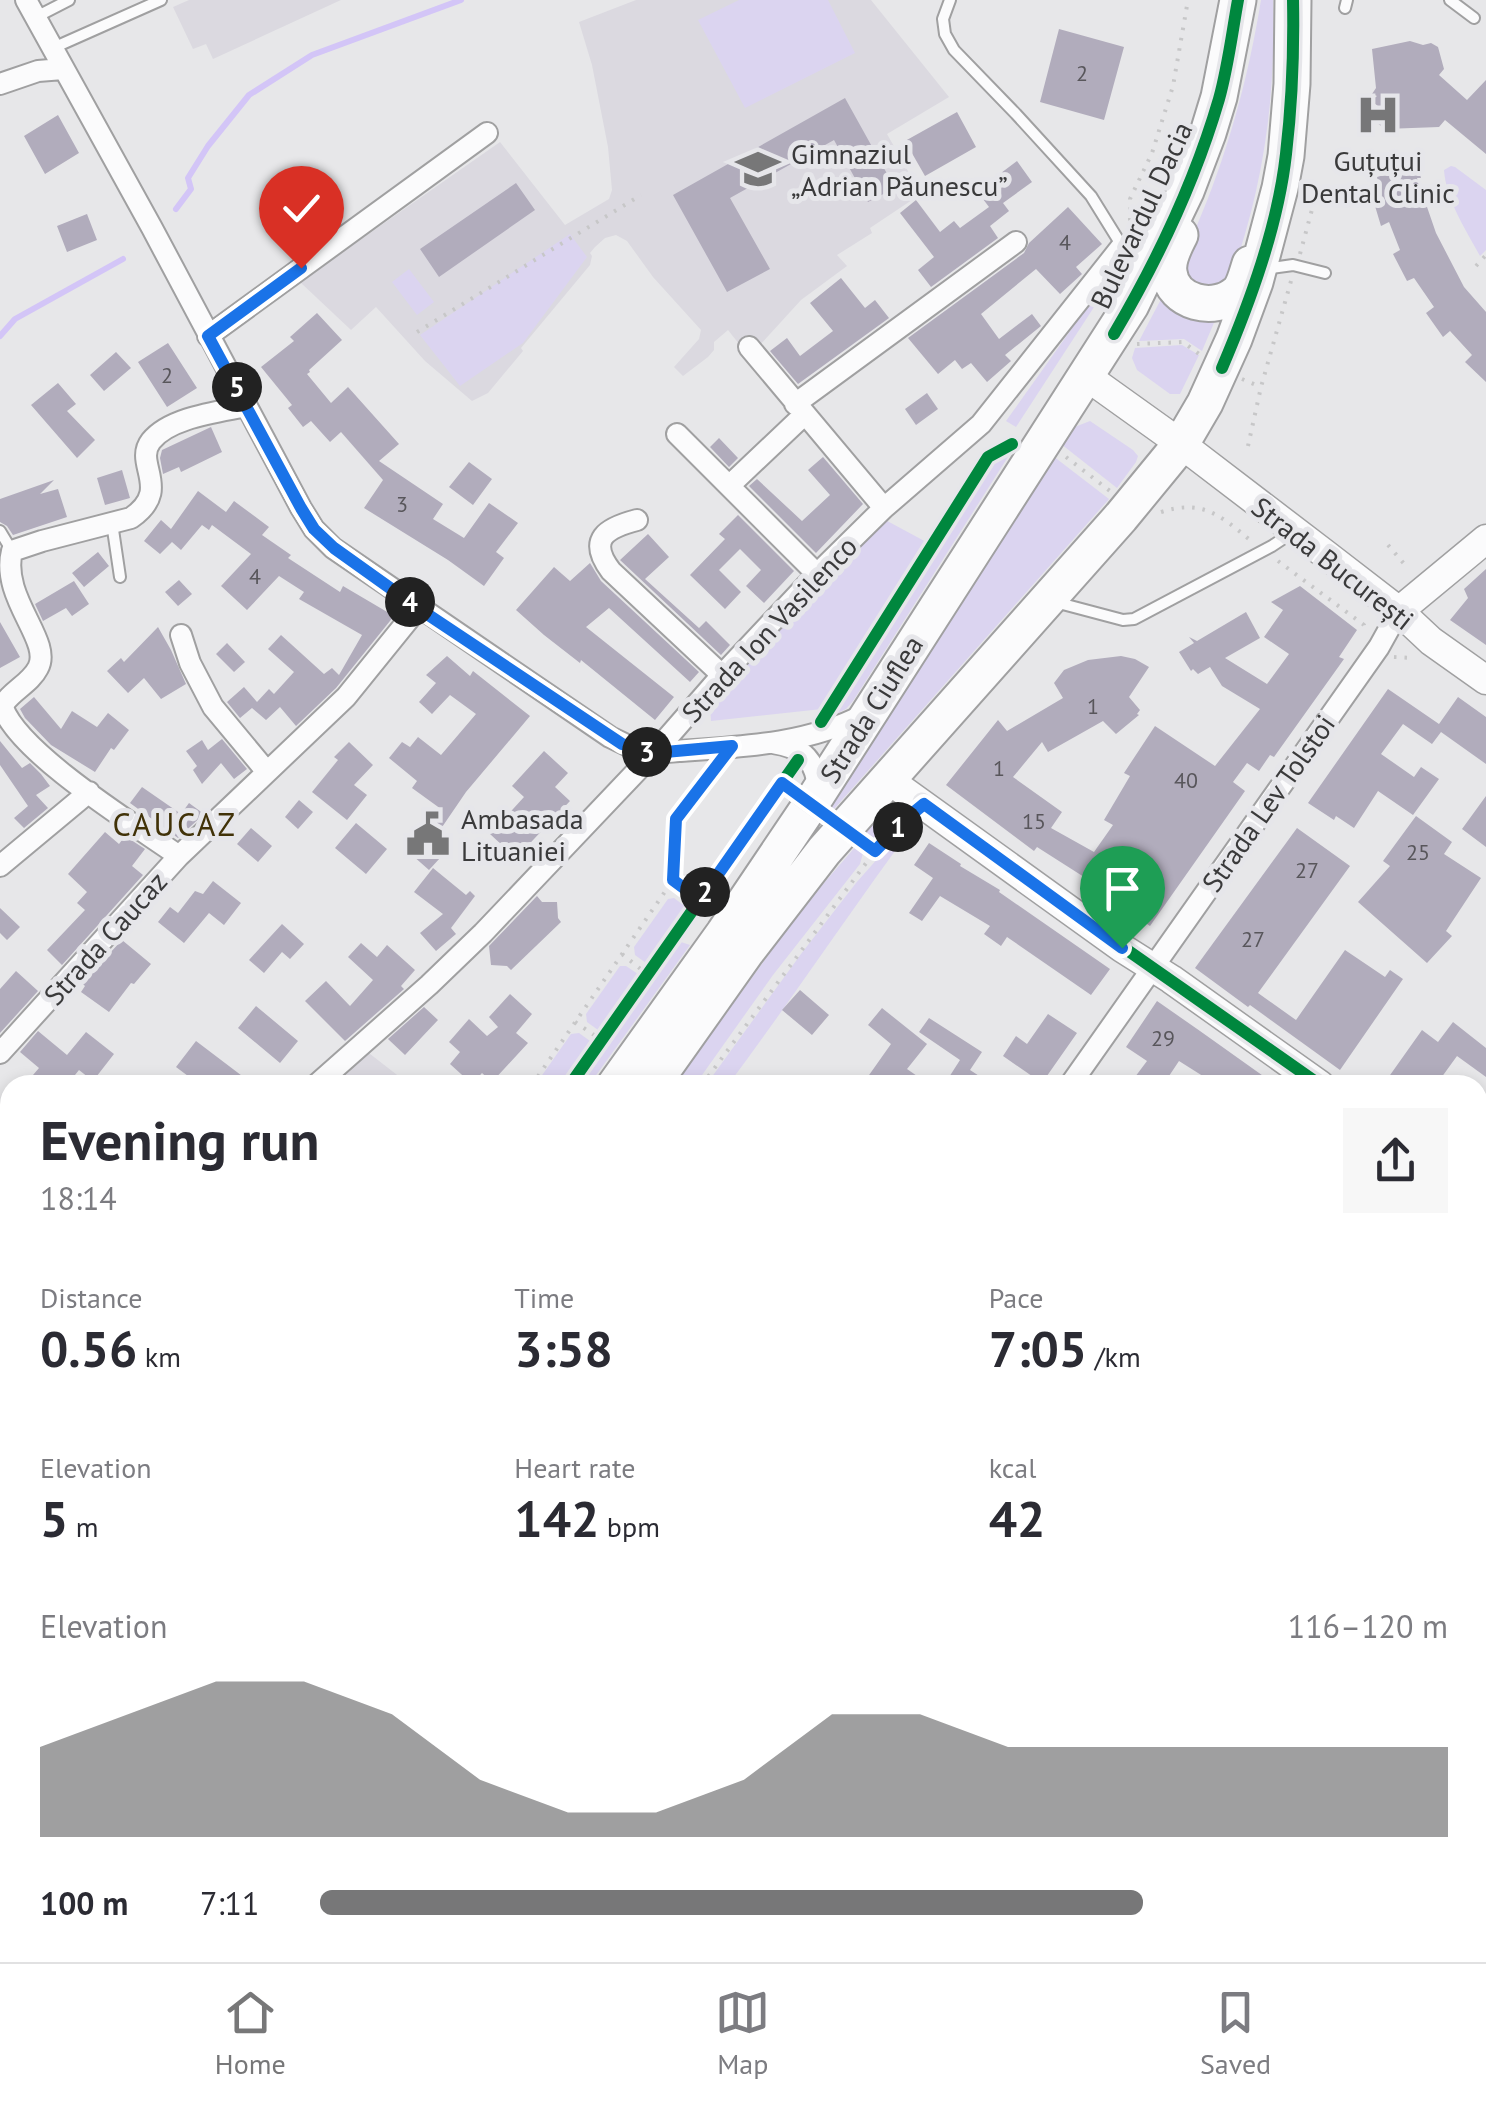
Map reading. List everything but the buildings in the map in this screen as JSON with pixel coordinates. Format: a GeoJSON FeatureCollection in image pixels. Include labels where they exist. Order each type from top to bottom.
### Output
{"type":"FeatureCollection","features":[{"type":"Feature","properties":{"kind":"highway","name":"Bulevardul Dacia"},"geometry":{"type":"LineString","coordinates":[[1086,376],[1131,305],[1134,248],[1186,191],[1220,96],[1240,0]]}},
{"type":"Feature","properties":{"kind":"highway"},"geometry":{"type":"LineString","coordinates":[[1240,0],[1246,18],[1230,102],[1168,268],[1171,283],[1184,297],[1202,304],[1219,302],[1238,292],[1264,217],[1275,162],[1286,156]]}},
{"type":"Feature","properties":{"kind":"highway"},"geometry":{"type":"LineString","coordinates":[[1180,444],[1222,368],[1258,270],[1280,188],[1292,84],[1293,0]]}},
{"type":"Feature","properties":{"kind":"highway","name":"Strada Ciuflea"},"geometry":{"type":"LineString","coordinates":[[621,1075],[815,798],[1086,376]]}},
{"type":"Feature","properties":{"kind":"highway","name":"Strada Ciuflea"},"geometry":{"type":"LineString","coordinates":[[659,1075],[815,862],[1121,518],[1180,444]]}},
{"type":"Feature","properties":{"kind":"main road","name":"Strada București"},"geometry":{"type":"LineString","coordinates":[[1086,376],[1486,680]]}},
{"type":"Feature","properties":{"kind":"main road","name":"Strada Lev Tolstoi"},"geometry":{"type":"LineString","coordinates":[[1399,611],[1486,539]]}},
{"type":"Feature","properties":{"kind":"main road"},"geometry":{"type":"LineString","coordinates":[[886,778],[1306,1075]]}},
{"type":"Feature","properties":{"kind":"street"},"geometry":{"type":"LineString","coordinates":[[30,8],[314,529],[334,548],[610,737],[636,750],[654,753],[771,743],[835,728],[868,713]]}},
{"type":"Feature","properties":{"kind":"street"},"geometry":{"type":"LineString","coordinates":[[0,84],[38,71],[63,68]]}},
{"type":"Feature","properties":{"kind":"street"},"geometry":{"type":"LineString","coordinates":[[208,336],[487,133]]}},
{"type":"Feature","properties":{"kind":"street"},"geometry":{"type":"LineString","coordinates":[[729,486],[800,409],[1016,242]]}},
{"type":"Feature","properties":{"kind":"street","name":"Strada Ion Vasilenco"},"geometry":{"type":"LineString","coordinates":[[327,1075],[483,933],[817,574],[884,508],[980,424],[1134,248]]}},
{"type":"Feature","properties":{"kind":"street"},"geometry":{"type":"LineString","coordinates":[[749,347],[884,508]]}},
{"type":"Feature","properties":{"kind":"street"},"geometry":{"type":"LineString","coordinates":[[178,856],[30,746],[5,714],[5,702],[35,674],[42,659],[40,647],[20,612],[8,563],[12,551],[131,518],[142,511],[149,499],[151,479],[146,453],[150,442],[192,418],[247,406]]}},
{"type":"Feature","properties":{"kind":"street"},"geometry":{"type":"LineString","coordinates":[[677,434],[817,574]]}},
{"type":"Feature","properties":{"kind":"street"},"geometry":{"type":"LineString","coordinates":[[638,520],[615,527],[603,536],[601,557],[610,571],[722,675]]}},
{"type":"Feature","properties":{"kind":"street","name":"Strada Caucaz"},"geometry":{"type":"LineString","coordinates":[[0,1053],[178,856],[346,697],[418,608]]}},
{"type":"Feature","properties":{"kind":"street","name":"Strada Lev Tolstoi"},"geometry":{"type":"LineString","coordinates":[[1077,1075],[1379,647],[1399,611]]}},
{"type":"Feature","properties":{"kind":"street"},"geometry":{"type":"LineString","coordinates":[[181,635],[190,663],[213,707],[267,772]]}},
{"type":"Feature","properties":{"kind":"street"},"geometry":{"type":"LineString","coordinates":[[771,743],[786,745],[806,756],[816,774],[815,798]]}},
{"type":"Feature","properties":{"kind":"street"},"geometry":{"type":"LineString","coordinates":[[0,866],[89,792]]}},
{"type":"Feature","properties":{"kind":"lane"},"geometry":{"type":"LineString","coordinates":[[30,8],[70,0]]}},
{"type":"Feature","properties":{"kind":"lane"},"geometry":{"type":"LineString","coordinates":[[52,49],[161,0]]}},
{"type":"Feature","properties":{"kind":"lane"},"geometry":{"type":"LineString","coordinates":[[950,0],[943,19],[945,34],[954,50],[1091,196],[1134,248]]}},
{"type":"Feature","properties":{"kind":"lane"},"geometry":{"type":"LineString","coordinates":[[1450,0],[1474,18]]}},
{"type":"Feature","properties":{"kind":"lane"},"geometry":{"type":"LineString","coordinates":[[1258,270],[1292,265],[1326,273]]}},
{"type":"Feature","properties":{"kind":"lane"},"geometry":{"type":"LineString","coordinates":[[112,522],[120,577]]}},
{"type":"Feature","properties":{"kind":"lane"},"geometry":{"type":"LineString","coordinates":[[0,530],[12,551]]}},
{"type":"Feature","properties":{"kind":"lane"},"geometry":{"type":"LineString","coordinates":[[1047,601],[1123,620],[1134,619],[1294,532]]}},
{"type":"Feature","properties":{"kind":"path"},"geometry":{"type":"LineString","coordinates":[[1134,248],[1130,199],[1152,153],[1172,86],[1188,0]]}},
{"type":"Feature","properties":{"kind":"path"},"geometry":{"type":"LineString","coordinates":[[1311,259],[1300,256],[1318,191],[1315,184]]}},
{"type":"Feature","properties":{"kind":"path"},"geometry":{"type":"LineString","coordinates":[[417,332],[641,194]]}},
{"type":"Feature","properties":{"kind":"path"},"geometry":{"type":"LineString","coordinates":[[1476,266],[1486,255]]}},
{"type":"Feature","properties":{"kind":"path"},"geometry":{"type":"LineString","coordinates":[[1248,446],[1294,274]]}},
{"type":"Feature","properties":{"kind":"path"},"geometry":{"type":"LineString","coordinates":[[1133,343],[1183,342],[1203,357]]}},
{"type":"Feature","properties":{"kind":"path"},"geometry":{"type":"LineString","coordinates":[[1236,376],[1261,387]]}},
{"type":"Feature","properties":{"kind":"path"},"geometry":{"type":"LineString","coordinates":[[821,722],[988,457],[1012,444]]}},
{"type":"Feature","properties":{"kind":"path"},"geometry":{"type":"LineString","coordinates":[[1059,451],[1114,494]]}},
{"type":"Feature","properties":{"kind":"path"},"geometry":{"type":"LineString","coordinates":[[1155,515],[1183,506],[1204,508],[1364,624],[1366,638]]}},
{"type":"Feature","properties":{"kind":"path"},"geometry":{"type":"LineString","coordinates":[[1388,545],[1406,566]]}},
{"type":"Feature","properties":{"kind":"path"},"geometry":{"type":"LineString","coordinates":[[1394,657],[1419,658]]}},
{"type":"Feature","properties":{"kind":"path"},"geometry":{"type":"LineString","coordinates":[[539,1075],[673,880],[676,819],[732,746]]}},
{"type":"Feature","properties":{"kind":"path"},"geometry":{"type":"LineString","coordinates":[[577,1075],[798,760]]}},
{"type":"Feature","properties":{"kind":"path"},"geometry":{"type":"LineString","coordinates":[[782,783],[815,798]]}},
{"type":"Feature","properties":{"kind":"path"},"geometry":{"type":"LineString","coordinates":[[844,828],[875,851]]}},
{"type":"Feature","properties":{"kind":"path"},"geometry":{"type":"LineString","coordinates":[[709,1075],[886,840]]}},
{"type":"Feature","properties":{"kind":"path"},"geometry":{"type":"LineString","coordinates":[[673,880],[700,900]]}},
{"type":"Feature","properties":{"kind":"path"},"geometry":{"type":"LineString","coordinates":[[622,954],[648,975]]}},
{"type":"Feature","properties":{"kind":"path"},"geometry":{"type":"LineString","coordinates":[[575,1022],[602,1040]]}},
{"type":"Feature","properties":{"kind":"shaded area"},"geometry":{"type":"Polygon","coordinates":[[[189,0],[341,0],[213,59],[206,44],[193,49],[173,7],[189,0]]]}},
{"type":"Feature","properties":{"kind":"shaded area","name":"Gimnaziul „Adrian Păunescu”"},"geometry":{"type":"Polygon","coordinates":[[[636,0],[871,0],[949,97],[887,134],[921,194],[837,255],[847,266],[801,300],[759,346],[747,354],[728,330],[714,342],[708,357],[683,376],[674,367],[699,339],[701,330],[653,277],[627,241],[616,235],[595,247],[590,253],[590,265],[521,348],[523,351],[488,393],[472,401],[425,361],[376,307],[351,330],[300,282],[500,142],[565,225],[609,199],[612,190],[608,147],[579,22],[636,0]]]}},
{"type":"Feature","properties":{"kind":"shaded area"},"geometry":{"type":"Polygon","coordinates":[[[739,0],[828,0],[855,53],[745,108],[698,20],[739,0]]]}},
{"type":"Feature","properties":{"kind":"shaded area"},"geometry":{"type":"Polygon","coordinates":[[[1261,0],[1273,0],[1271,93],[1259,180],[1236,265],[1202,351],[1184,339],[1139,341],[1189,244],[1217,174],[1243,88],[1261,0]]]}},
{"type":"Feature","properties":{"kind":"shaded area"},"geometry":{"type":"Polygon","coordinates":[[[1451,166],[1486,190],[1486,250],[1480,256],[1448,192],[1444,170],[1451,166]]]}},
{"type":"Feature","properties":{"kind":"shaded area"},"geometry":{"type":"Polygon","coordinates":[[[570,234],[587,257],[523,343],[460,386],[420,335],[570,234]]]}},
{"type":"Feature","properties":{"kind":"shaded area"},"geometry":{"type":"Polygon","coordinates":[[[1120,261],[1124,261],[1016,427],[1006,421],[1120,261]]]}},
{"type":"Feature","properties":{"kind":"shaded area"},"geometry":{"type":"Polygon","coordinates":[[[409,269],[434,302],[417,315],[392,282],[409,269]]]}},
{"type":"Feature","properties":{"kind":"shaded area"},"geometry":{"type":"Polygon","coordinates":[[[1182,345],[1199,355],[1180,394],[1170,394],[1137,370],[1132,358],[1135,348],[1182,345]]]}},
{"type":"Feature","properties":{"kind":"shaded area"},"geometry":{"type":"Polygon","coordinates":[[[1090,421],[1138,456],[1117,488],[1061,444],[1072,428],[1090,421]]]}},
{"type":"Feature","properties":{"kind":"shaded area"},"geometry":{"type":"Polygon","coordinates":[[[1013,449],[853,701],[832,716],[992,463],[1013,449]]]}},
{"type":"Feature","properties":{"kind":"shaded area"},"geometry":{"type":"Polygon","coordinates":[[[1053,456],[1109,499],[834,809],[830,805],[1053,456]]]}},
{"type":"Feature","properties":{"kind":"shaded area"},"geometry":{"type":"Polygon","coordinates":[[[878,516],[930,544],[827,705],[822,709],[711,721],[713,700],[878,516]]]}},
{"type":"Feature","properties":{"kind":"shaded area"},"geometry":{"type":"Polygon","coordinates":[[[897,807],[904,813],[874,847],[860,836],[883,812],[897,807]]]}},
{"type":"Feature","properties":{"kind":"shaded area"},"geometry":{"type":"Polygon","coordinates":[[[902,831],[908,833],[735,1075],[713,1075],[801,954],[902,831]]]}},
{"type":"Feature","properties":{"kind":"shaded area"},"geometry":{"type":"Polygon","coordinates":[[[857,845],[863,853],[860,864],[773,975],[702,1075],[681,1075],[804,906],[857,845]]]}},
{"type":"Feature","properties":{"kind":"shaded area"},"geometry":{"type":"Polygon","coordinates":[[[674,898],[686,907],[687,915],[653,962],[646,963],[635,955],[634,947],[668,899],[674,898]]]}},
{"type":"Feature","properties":{"kind":"shaded area"},"geometry":{"type":"Polygon","coordinates":[[[681,942],[690,945],[596,1075],[584,1075],[681,942]]]}},
{"type":"Feature","properties":{"kind":"shaded area"},"geometry":{"type":"Polygon","coordinates":[[[620,966],[638,974],[639,982],[605,1029],[598,1030],[587,1022],[586,1014],[620,966]]]}},
{"type":"Feature","properties":{"kind":"shaded area"},"geometry":{"type":"Polygon","coordinates":[[[579,1033],[590,1041],[591,1049],[572,1075],[542,1075],[571,1034],[579,1033]]]}},
{"type":"Feature","properties":{"kind":"shaded area"},"geometry":{"type":"Polygon","coordinates":[[[365,1050],[397,1075],[341,1075],[365,1050]]]}},
{"type":"Feature","properties":{"kind":"waterway"},"geometry":{"type":"LineString","coordinates":[[176,209],[191,189],[188,178],[208,146],[249,95],[312,55],[461,0]]}},
{"type":"Feature","properties":{"kind":"waterway"},"geometry":{"type":"LineString","coordinates":[[0,336],[15,319],[123,259]]}},
{"type":"Feature","properties":{"kind":"cycle path"},"geometry":{"type":"LineString","coordinates":[[1114,334],[1160,249],[1199,160],[1222,87],[1238,0]]}},
{"type":"Feature","properties":{"kind":"cycle path"},"geometry":{"type":"LineString","coordinates":[[1222,368],[1262,263],[1277,209],[1291,96],[1293,0]]}},
{"type":"Feature","properties":{"kind":"cycle path"},"geometry":{"type":"LineString","coordinates":[[821,722],[988,457],[1012,444]]}},
{"type":"Feature","properties":{"kind":"cycle path"},"geometry":{"type":"LineString","coordinates":[[577,1075],[798,760]]}},
{"type":"Feature","properties":{"kind":"cycle path"},"geometry":{"type":"LineString","coordinates":[[781,783],[875,851],[924,804]]}},
{"type":"Feature","properties":{"kind":"cycle path"},"geometry":{"type":"LineString","coordinates":[[922,802],[1306,1075]]}},
{"type":"Feature","properties":{"kind":"place","name":"Guțuțui Dental Clinic"},"geometry":{"type":"Point","coordinates":[1378,115]}},
{"type":"Feature","properties":{"kind":"place","name":"Gimnaziul „Adrian Păunescu”"},"geometry":{"type":"Point","coordinates":[758,169]}},
{"type":"Feature","properties":{"kind":"place","name":"Ambasada Lituaniei"},"geometry":{"type":"Point","coordinates":[428,834]}},
{"type":"Feature","properties":{"kind":"district","name":"CAUCAZ"},"geometry":{"type":"Point","coordinates":[175,824]}},
{"type":"Feature","properties":{"kind":"route"},"geometry":{"type":"LineString","coordinates":[[301,268],[208,336],[301,508],[314,529],[334,548],[622,744],[654,753],[732,746],[676,819],[673,880],[700,900],[782,783],[875,851],[924,804],[1122,948]]}}]}
